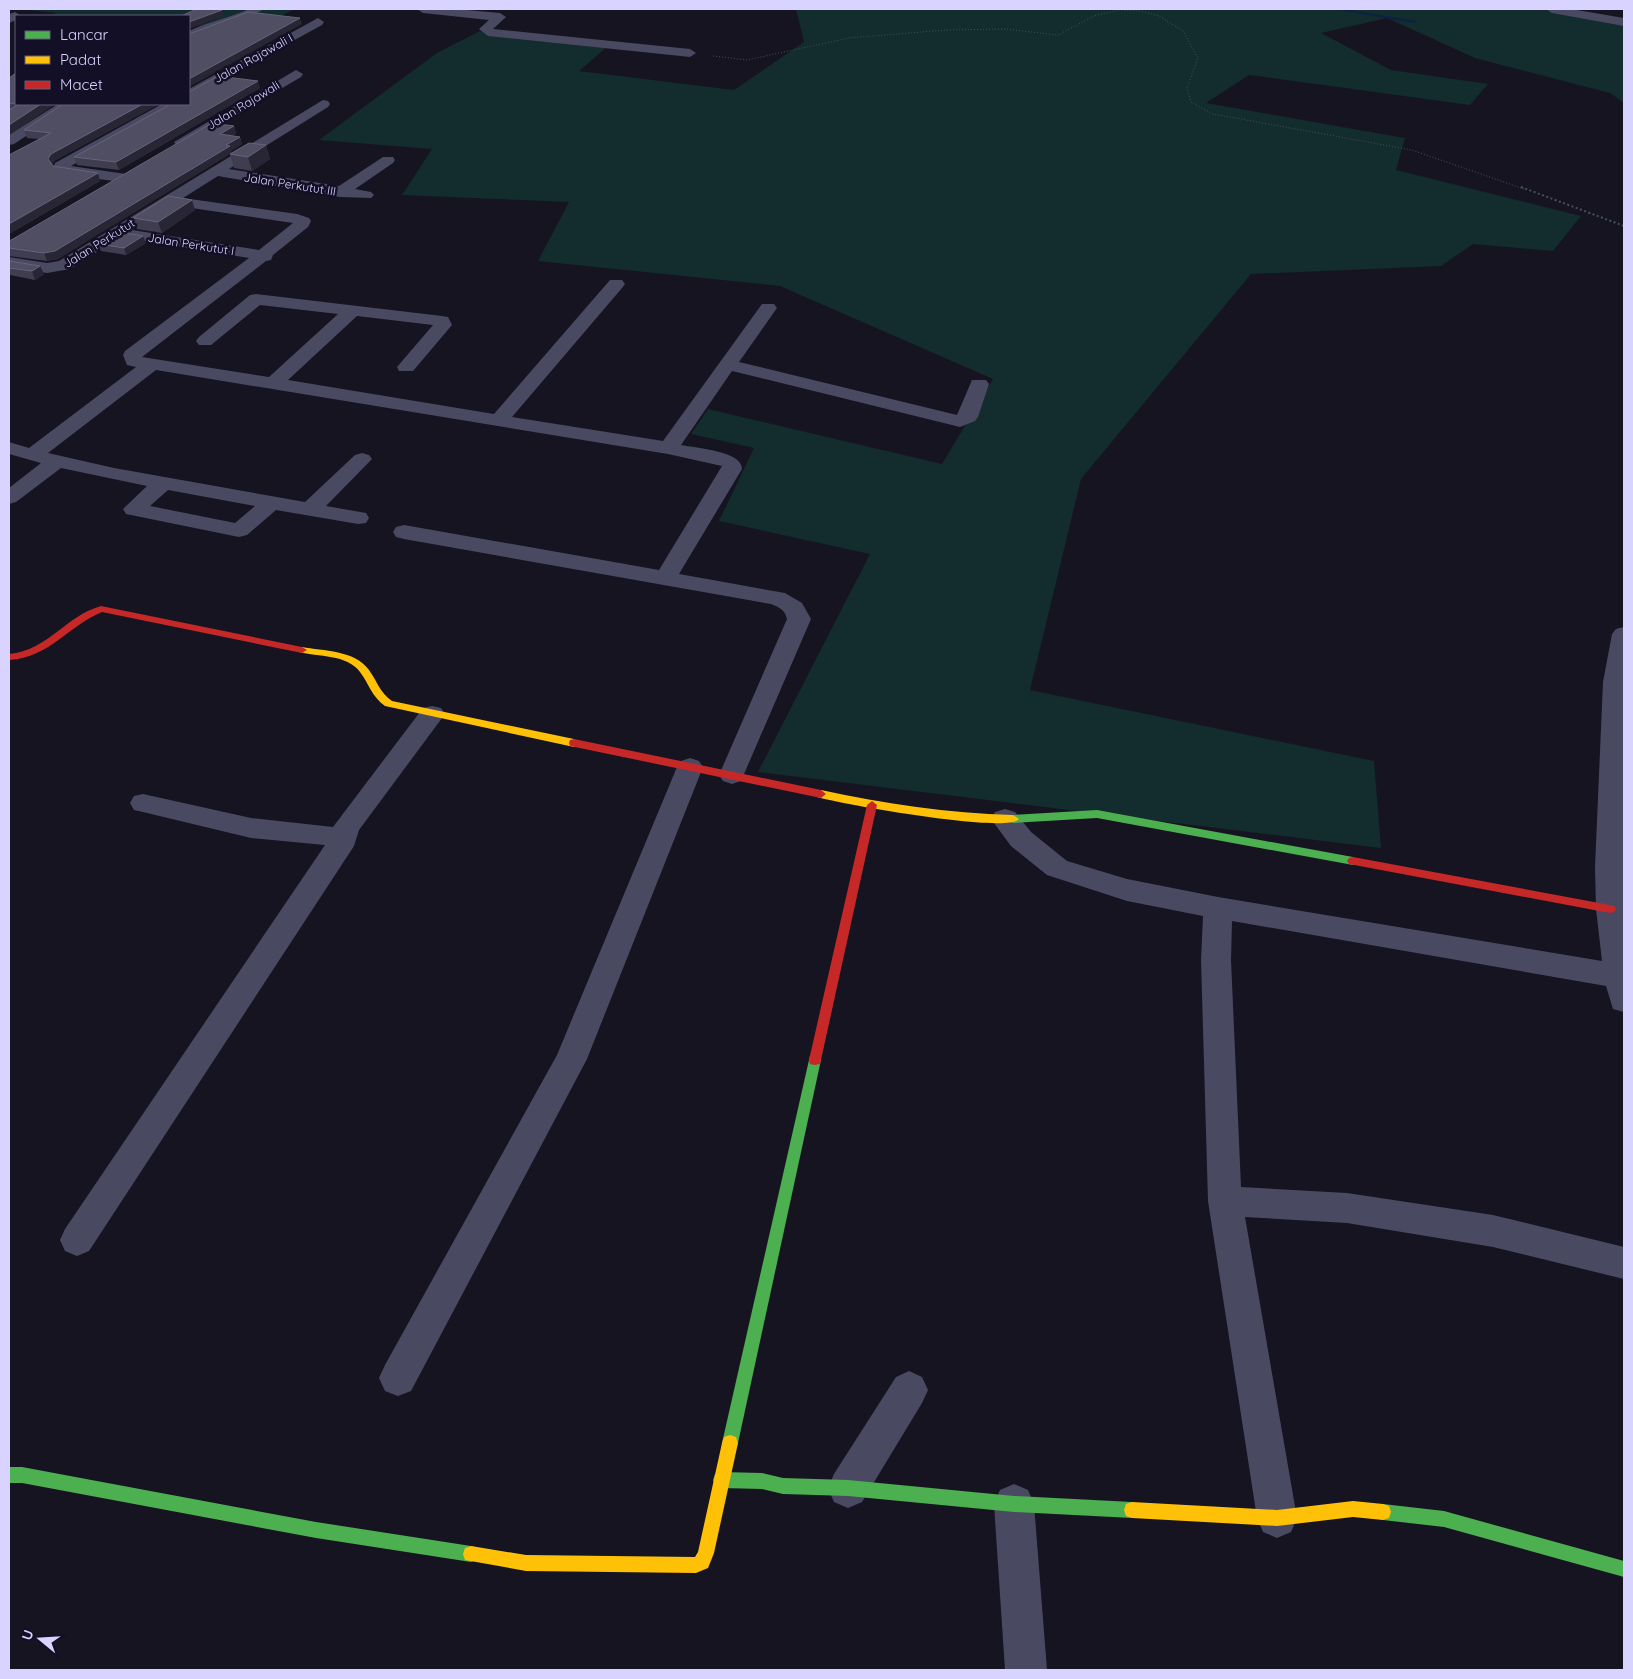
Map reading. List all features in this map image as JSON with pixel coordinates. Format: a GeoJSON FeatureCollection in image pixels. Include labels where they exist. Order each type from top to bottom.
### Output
{"type":"FeatureCollection","features":[{"type":"Feature","properties":{"kind":"street"},"geometry":{"type":"LineString","coordinates":[[190,36],[203,29],[234,20],[258,9]]}},
{"type":"Feature","properties":{"kind":"street"},"geometry":{"type":"LineString","coordinates":[[423,9],[501,18],[485,29],[488,32],[690,53]]}},
{"type":"Feature","properties":{"kind":"street"},"geometry":{"type":"LineString","coordinates":[[1552,9],[1624,22]]}},
{"type":"Feature","properties":{"kind":"street"},"geometry":{"type":"LineString","coordinates":[[1618,9],[1624,22]]}},
{"type":"Feature","properties":{"kind":"street","name":"Jalan Rajawali I"},"geometry":{"type":"LineString","coordinates":[[190,93],[318,22]]}},
{"type":"Feature","properties":{"kind":"street"},"geometry":{"type":"LineString","coordinates":[[602,45],[618,34]]}},
{"type":"Feature","properties":{"kind":"street","name":"Jalan Rajawali"},"geometry":{"type":"LineString","coordinates":[[167,150],[296,74]]}},
{"type":"Feature","properties":{"kind":"street","name":"Jalan Perkutut"},"geometry":{"type":"LineString","coordinates":[[9,262],[53,268],[64,265],[323,104]]}},
{"type":"Feature","properties":{"kind":"street"},"geometry":{"type":"LineString","coordinates":[[9,141],[66,105]]}},
{"type":"Feature","properties":{"kind":"street"},"geometry":{"type":"LineString","coordinates":[[121,177],[61,169],[60,166],[170,105]]}},
{"type":"Feature","properties":{"kind":"street"},"geometry":{"type":"LineString","coordinates":[[190,136],[218,140]]}},
{"type":"Feature","properties":{"kind":"street"},"geometry":{"type":"LineString","coordinates":[[236,143],[255,145]]}},
{"type":"Feature","properties":{"kind":"street"},"geometry":{"type":"LineString","coordinates":[[340,192],[388,160]]}},
{"type":"Feature","properties":{"kind":"street"},"geometry":{"type":"LineString","coordinates":[[97,192],[136,168]]}},
{"type":"Feature","properties":{"kind":"street","name":"Jalan Perkutut III"},"geometry":{"type":"LineString","coordinates":[[214,171],[366,195]]}},
{"type":"Feature","properties":{"kind":"street"},"geometry":{"type":"LineString","coordinates":[[168,200],[302,221],[302,224],[265,256],[132,355],[134,361],[722,458],[732,464],[732,470],[665,578]]}},
{"type":"Feature","properties":{"kind":"street"},"geometry":{"type":"LineString","coordinates":[[233,223],[249,212]]}},
{"type":"Feature","properties":{"kind":"street","name":"Jalan Perkutut I"},"geometry":{"type":"LineString","coordinates":[[117,232],[265,256]]}},
{"type":"Feature","properties":{"kind":"street"},"geometry":{"type":"LineString","coordinates":[[200,245],[217,234]]}},
{"type":"Feature","properties":{"kind":"street"},"geometry":{"type":"LineString","coordinates":[[499,420],[616,284]]}},
{"type":"Feature","properties":{"kind":"street"},"geometry":{"type":"LineString","coordinates":[[205,341],[256,299],[442,321],[443,325],[406,367]]}},
{"type":"Feature","properties":{"kind":"street"},"geometry":{"type":"LineString","coordinates":[[668,448],[768,308]]}},
{"type":"Feature","properties":{"kind":"street"},"geometry":{"type":"LineString","coordinates":[[273,384],[352,311]]}},
{"type":"Feature","properties":{"kind":"street"},"geometry":{"type":"LineString","coordinates":[[32,455],[152,364]]}},
{"type":"Feature","properties":{"kind":"street"},"geometry":{"type":"LineString","coordinates":[[729,365],[960,421],[968,417],[979,384]]}},
{"type":"Feature","properties":{"kind":"street"},"geometry":{"type":"LineString","coordinates":[[9,448],[56,462],[358,518]]}},
{"type":"Feature","properties":{"kind":"street"},"geometry":{"type":"LineString","coordinates":[[310,510],[362,459]]}},
{"type":"Feature","properties":{"kind":"street"},"geometry":{"type":"LineString","coordinates":[[9,498],[56,462]]}},
{"type":"Feature","properties":{"kind":"street"},"geometry":{"type":"LineString","coordinates":[[163,483],[134,509],[239,530],[271,502]]}},
{"type":"Feature","properties":{"kind":"street"},"geometry":{"type":"LineString","coordinates":[[404,532],[777,598],[789,603],[797,609],[799,619],[732,775]]}},
{"type":"Feature","properties":{"kind":"street"},"geometry":{"type":"LineString","coordinates":[[9,657],[33,656],[84,614],[101,609],[352,660],[365,669],[373,693],[379,699],[389,704],[872,804],[970,818],[1005,819],[1097,814],[1610,909]]}},
{"type":"Feature","properties":{"kind":"street"},"geometry":{"type":"LineString","coordinates":[[1005,819],[1021,839],[1058,868],[1127,890],[1622,988],[1610,909],[1616,869],[1620,683],[1624,634]]}},
{"type":"Feature","properties":{"kind":"street"},"geometry":{"type":"LineString","coordinates":[[77,1240],[344,839],[346,828],[432,714]]}},
{"type":"Feature","properties":{"kind":"street"},"geometry":{"type":"LineString","coordinates":[[398,1378],[571,1059],[690,766]]}},
{"type":"Feature","properties":{"kind":"street"},"geometry":{"type":"LineString","coordinates":[[143,803],[251,828],[344,839]]}},
{"type":"Feature","properties":{"kind":"street"},"geometry":{"type":"LineString","coordinates":[[9,1475],[22,1475],[316,1530],[526,1563],[696,1565],[702,1562],[706,1552],[872,804]]}},
{"type":"Feature","properties":{"kind":"street"},"geometry":{"type":"LineString","coordinates":[[1218,908],[1216,960],[1225,1201],[1277,1518]]}},
{"type":"Feature","properties":{"kind":"street"},"geometry":{"type":"LineString","coordinates":[[1225,1201],[1356,1210],[1493,1231],[1624,1263]]}},
{"type":"Feature","properties":{"kind":"street"},"geometry":{"type":"LineString","coordinates":[[848,1488],[908,1390]]}},
{"type":"Feature","properties":{"kind":"street"},"geometry":{"type":"LineString","coordinates":[[721,1480],[762,1481],[783,1486],[848,1488],[1014,1504],[1277,1518],[1353,1509],[1444,1519],[1624,1569]]}},
{"type":"Feature","properties":{"kind":"street"},"geometry":{"type":"LineString","coordinates":[[1014,1504],[1026,1670]]}},
{"type":"Feature","properties":{"kind":"path"},"geometry":{"type":"LineString","coordinates":[[690,53],[747,60],[804,46],[850,38],[946,30],[1005,29],[1058,35],[1094,16],[1118,10],[1141,11],[1159,16],[1183,31],[1198,58],[1187,88],[1191,102],[1213,114],[1412,150],[1557,200],[1604,220],[1624,226]]}},
{"type":"Feature","properties":{"kind":"green space"},"geometry":{"type":"Polygon","coordinates":[[[21,9],[295,9],[254,29],[190,25],[190,15],[51,15],[56,13],[21,9]]]}},
{"type":"Feature","properties":{"kind":"green space"},"geometry":{"type":"Polygon","coordinates":[[[796,9],[1564,9],[1624,20],[1624,103],[1610,93],[1475,58],[1387,18],[1321,33],[1391,70],[1488,84],[1470,105],[1249,75],[1206,103],[1405,138],[1396,170],[1581,216],[1553,251],[1473,244],[1441,266],[1251,274],[1081,479],[1030,690],[1374,761],[1381,848],[758,772],[870,554],[719,521],[754,448],[691,434],[708,409],[942,464],[993,379],[780,286],[538,261],[569,202],[402,195],[432,149],[319,140],[437,53],[480,31],[608,46],[579,71],[734,90],[804,42],[796,9]]]}},
{"type":"Feature","properties":{"kind":"building"},"geometry":{"type":"Polygon","coordinates":[[[197,9],[222,10],[190,22],[190,15],[183,15],[197,9]]]}},
{"type":"Feature","properties":{"kind":"building"},"geometry":{"type":"Polygon","coordinates":[[[248,12],[300,18],[190,78],[190,34],[248,12]]]}},
{"type":"Feature","properties":{"kind":"building"},"geometry":{"type":"Polygon","coordinates":[[[15,74],[15,104],[9,103],[9,78],[15,74]]]}},
{"type":"Feature","properties":{"kind":"building"},"geometry":{"type":"Polygon","coordinates":[[[218,76],[258,81],[116,162],[74,157],[169,105],[190,105],[190,91],[218,76]]]}},
{"type":"Feature","properties":{"kind":"building"},"geometry":{"type":"Polygon","coordinates":[[[17,105],[39,105],[9,125],[9,110],[17,105]]]}},
{"type":"Feature","properties":{"kind":"building"},"geometry":{"type":"Polygon","coordinates":[[[62,105],[141,105],[51,154],[48,159],[53,166],[98,173],[9,224],[9,155],[51,133],[24,130],[62,105]]]}},
{"type":"Feature","properties":{"kind":"building"},"geometry":{"type":"Polygon","coordinates":[[[212,123],[234,126],[220,134],[240,137],[226,145],[230,146],[55,251],[44,253],[9,248],[9,241],[212,123]]]}},
{"type":"Feature","properties":{"kind":"building"},"geometry":{"type":"Polygon","coordinates":[[[249,143],[266,145],[248,157],[230,154],[249,143]]]}},
{"type":"Feature","properties":{"kind":"building"},"geometry":{"type":"Polygon","coordinates":[[[168,196],[192,200],[158,222],[133,218],[168,196]]]}},
{"type":"Feature","properties":{"kind":"building"},"geometry":{"type":"Polygon","coordinates":[[[118,232],[143,236],[124,248],[99,244],[118,232]]]}},
{"type":"Feature","properties":{"kind":"building"},"geometry":{"type":"Polygon","coordinates":[[[9,261],[40,266],[32,271],[9,268],[9,261]]]}},
{"type":"Feature","properties":{"kind":"waterway"},"geometry":{"type":"LineString","coordinates":[[1336,9],[1414,21]]}},
{"type":"Feature","properties":{"kind":"traffic: fast"},"geometry":{"type":"LineString","coordinates":[[1013,819],[1097,814],[1353,861]]}},
{"type":"Feature","properties":{"kind":"traffic: fast"},"geometry":{"type":"LineString","coordinates":[[730,1443],[815,1060]]}},
{"type":"Feature","properties":{"kind":"traffic: fast"},"geometry":{"type":"LineString","coordinates":[[9,1475],[22,1475],[316,1530],[471,1554]]}},
{"type":"Feature","properties":{"kind":"traffic: fast"},"geometry":{"type":"LineString","coordinates":[[721,1480],[762,1481],[783,1486],[848,1488],[1014,1504],[1132,1510]]}},
{"type":"Feature","properties":{"kind":"traffic: fast"},"geometry":{"type":"LineString","coordinates":[[1383,1512],[1444,1519],[1624,1569]]}},
{"type":"Feature","properties":{"kind":"traffic: slow"},"geometry":{"type":"LineString","coordinates":[[302,650],[344,658],[359,665],[364,670],[377,693],[389,704],[574,743]]}},
{"type":"Feature","properties":{"kind":"traffic: slow"},"geometry":{"type":"LineString","coordinates":[[821,794],[868,804],[916,811],[964,817],[1013,819]]}},
{"type":"Feature","properties":{"kind":"traffic: slow"},"geometry":{"type":"LineString","coordinates":[[471,1554],[526,1563],[696,1565],[702,1562],[706,1553],[730,1443]]}},
{"type":"Feature","properties":{"kind":"traffic: slow"},"geometry":{"type":"LineString","coordinates":[[1132,1510],[1277,1518],[1353,1509],[1383,1512]]}},
{"type":"Feature","properties":{"kind":"traffic: jam"},"geometry":{"type":"LineString","coordinates":[[9,657],[23,656],[35,651],[46,645],[77,621],[101,609],[302,650]]}},
{"type":"Feature","properties":{"kind":"traffic: jam"},"geometry":{"type":"LineString","coordinates":[[574,743],[821,794]]}},
{"type":"Feature","properties":{"kind":"traffic: jam"},"geometry":{"type":"LineString","coordinates":[[815,1060],[872,805]]}},
{"type":"Feature","properties":{"kind":"traffic: jam"},"geometry":{"type":"LineString","coordinates":[[1353,861],[1610,909]]}}]}
